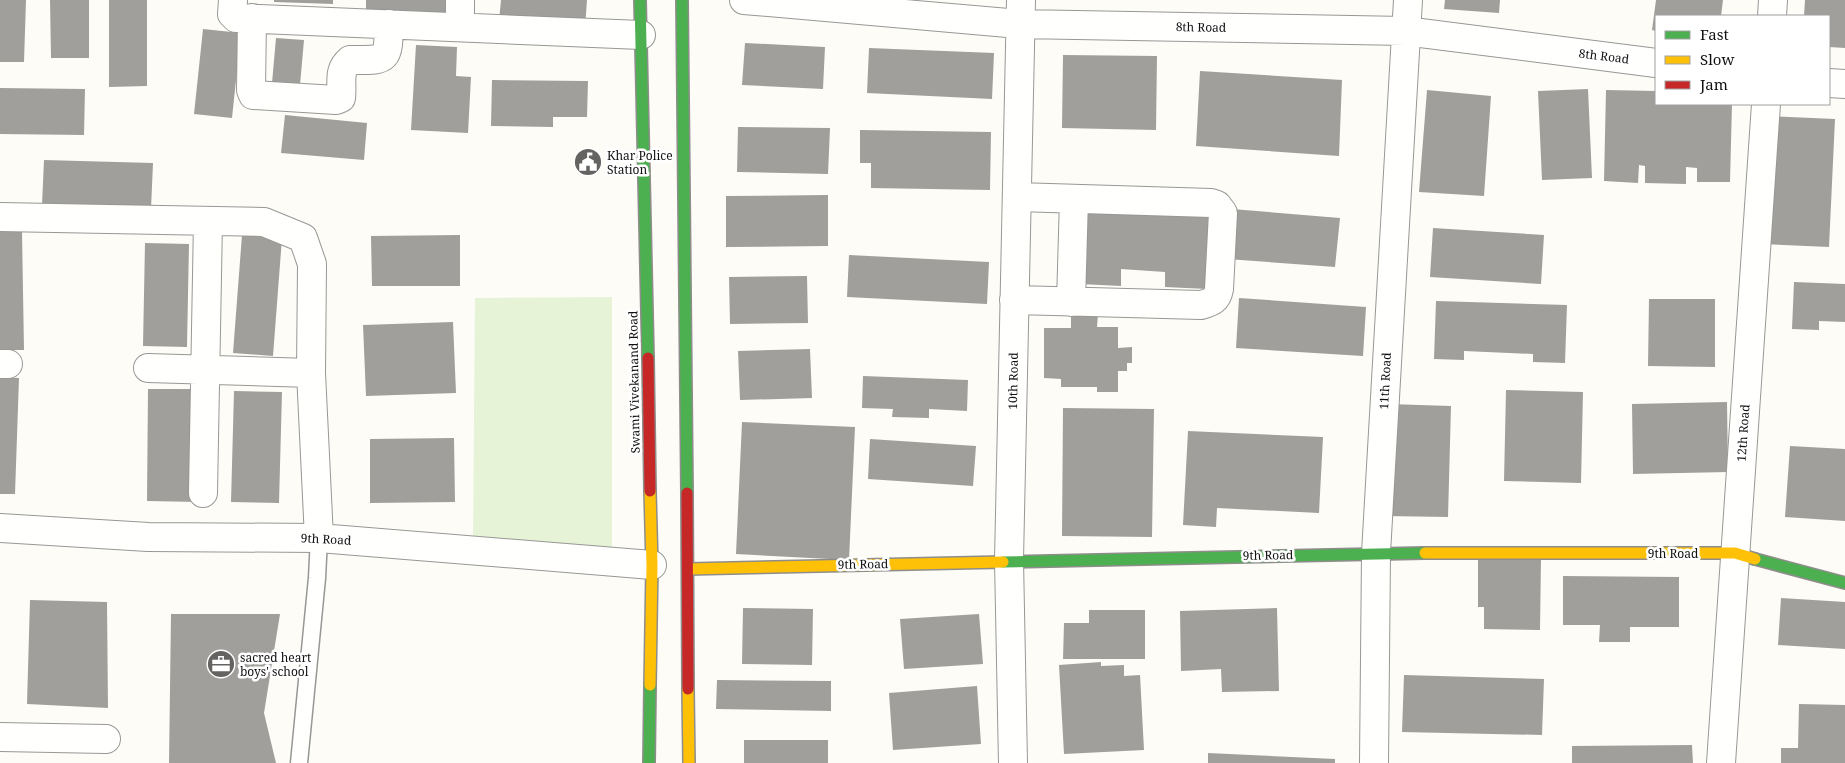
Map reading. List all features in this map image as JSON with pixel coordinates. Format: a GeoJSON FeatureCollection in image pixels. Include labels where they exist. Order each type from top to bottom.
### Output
{"type":"FeatureCollection","features":[{"type":"Feature","properties":{"kind":"main road","name":"Swami Vivekanand Road"},"geometry":{"type":"LineString","coordinates":[[640,0],[652,565],[648,763]]}},
{"type":"Feature","properties":{"kind":"main road"},"geometry":{"type":"LineString","coordinates":[[682,0],[689,763]]}},
{"type":"Feature","properties":{"kind":"main road","name":"9th Road"},"geometry":{"type":"LineString","coordinates":[[688,569],[1009,560],[1376,553],[1735,553],[1845,583]]}},
{"type":"Feature","properties":{"kind":"street"},"geometry":{"type":"LineString","coordinates":[[232,0],[232,15],[236,18],[346,11],[389,24],[641,35]]}},
{"type":"Feature","properties":{"kind":"street"},"geometry":{"type":"LineString","coordinates":[[460,0],[460,27]]}},
{"type":"Feature","properties":{"kind":"street","name":"8th Road"},"geometry":{"type":"LineString","coordinates":[[744,0],[1405,31],[1655,63]]}},
{"type":"Feature","properties":{"kind":"street","name":"11th Road"},"geometry":{"type":"LineString","coordinates":[[1374,763],[1376,553],[1408,0]]}},
{"type":"Feature","properties":{"kind":"street"},"geometry":{"type":"LineString","coordinates":[[1772,15],[1773,0]]}},
{"type":"Feature","properties":{"kind":"street","name":"10th Road"},"geometry":{"type":"LineString","coordinates":[[1013,763],[1009,560],[1020,12]]}},
{"type":"Feature","properties":{"kind":"street"},"geometry":{"type":"LineString","coordinates":[[252,18],[252,95],[336,100],[341,98],[344,65],[350,60],[375,60],[385,56],[388,51],[389,24]]}},
{"type":"Feature","properties":{"kind":"street"},"geometry":{"type":"LineString","coordinates":[[1830,82],[1845,84]]}},
{"type":"Feature","properties":{"kind":"street","name":"12th Road"},"geometry":{"type":"LineString","coordinates":[[1721,763],[1766,105]]}},
{"type":"Feature","properties":{"kind":"street"},"geometry":{"type":"LineString","coordinates":[[1014,300],[1201,305],[1212,302],[1217,296],[1219,289],[1223,213],[1218,205],[1210,203],[1016,197]]}},
{"type":"Feature","properties":{"kind":"street"},"geometry":{"type":"LineString","coordinates":[[1071,302],[1074,199]]}},
{"type":"Feature","properties":{"kind":"street"},"geometry":{"type":"LineString","coordinates":[[0,218],[264,222],[303,238],[312,264],[311,373],[319,538]]}},
{"type":"Feature","properties":{"kind":"street"},"geometry":{"type":"LineString","coordinates":[[203,493],[208,221]]}},
{"type":"Feature","properties":{"kind":"street"},"geometry":{"type":"LineString","coordinates":[[148,368],[311,373]]}},
{"type":"Feature","properties":{"kind":"street","name":"9th Road"},"geometry":{"type":"LineString","coordinates":[[0,528],[148,536],[319,538],[652,565]]}},
{"type":"Feature","properties":{"kind":"street"},"geometry":{"type":"LineString","coordinates":[[0,737],[106,739]]}},
{"type":"Feature","properties":{"kind":"lane"},"geometry":{"type":"LineString","coordinates":[[299,763],[317,578],[319,538]]}},
{"type":"Feature","properties":{"kind":"green space"},"geometry":{"type":"Polygon","coordinates":[[[612,297],[612,551],[473,539],[475,298],[612,297]]]}},
{"type":"Feature","properties":{"kind":"building"},"geometry":{"type":"Polygon","coordinates":[[[0,0],[26,0],[24,62],[0,62],[0,0]]]}},
{"type":"Feature","properties":{"kind":"building"},"geometry":{"type":"Polygon","coordinates":[[[50,0],[89,0],[89,58],[51,58],[50,0]]]}},
{"type":"Feature","properties":{"kind":"building"},"geometry":{"type":"Polygon","coordinates":[[[109,0],[147,0],[147,86],[109,87],[109,0]]]}},
{"type":"Feature","properties":{"kind":"building"},"geometry":{"type":"Polygon","coordinates":[[[274,0],[333,0],[333,4],[274,2],[274,0]]]}},
{"type":"Feature","properties":{"kind":"building"},"geometry":{"type":"Polygon","coordinates":[[[366,0],[451,0],[451,15],[366,14],[366,0]]]}},
{"type":"Feature","properties":{"kind":"building"},"geometry":{"type":"Polygon","coordinates":[[[501,0],[587,0],[585,28],[499,21],[501,0]]]}},
{"type":"Feature","properties":{"kind":"building"},"geometry":{"type":"Polygon","coordinates":[[[1445,0],[1500,0],[1499,13],[1444,9],[1445,0]]]}},
{"type":"Feature","properties":{"kind":"building"},"geometry":{"type":"Polygon","coordinates":[[[1656,0],[1723,0],[1721,15],[1655,15],[1655,31],[1652,30],[1656,0]]]}},
{"type":"Feature","properties":{"kind":"building"},"geometry":{"type":"Polygon","coordinates":[[[1805,0],[1845,0],[1845,48],[1830,47],[1830,15],[1804,15],[1805,0]]]}},
{"type":"Feature","properties":{"kind":"building"},"geometry":{"type":"Polygon","coordinates":[[[203,29],[241,33],[232,118],[194,114],[203,29]]]}},
{"type":"Feature","properties":{"kind":"building"},"geometry":{"type":"Polygon","coordinates":[[[276,38],[304,40],[300,85],[272,83],[276,38]]]}},
{"type":"Feature","properties":{"kind":"building"},"geometry":{"type":"Polygon","coordinates":[[[745,43],[825,47],[823,89],[742,85],[745,43]]]}},
{"type":"Feature","properties":{"kind":"building"},"geometry":{"type":"Polygon","coordinates":[[[416,45],[457,47],[456,76],[471,77],[468,133],[411,130],[416,45]]]}},
{"type":"Feature","properties":{"kind":"building"},"geometry":{"type":"Polygon","coordinates":[[[869,48],[994,53],[992,99],[867,93],[869,48]]]}},
{"type":"Feature","properties":{"kind":"building"},"geometry":{"type":"Polygon","coordinates":[[[1063,55],[1157,56],[1156,130],[1062,128],[1063,55]]]}},
{"type":"Feature","properties":{"kind":"building"},"geometry":{"type":"Polygon","coordinates":[[[1200,71],[1342,80],[1339,156],[1196,146],[1200,71]]]}},
{"type":"Feature","properties":{"kind":"building"},"geometry":{"type":"Polygon","coordinates":[[[492,80],[588,81],[587,117],[553,117],[553,127],[491,126],[492,80]]]}},
{"type":"Feature","properties":{"kind":"building"},"geometry":{"type":"Polygon","coordinates":[[[0,88],[85,89],[84,135],[0,134],[0,88]]]}},
{"type":"Feature","properties":{"kind":"building"},"geometry":{"type":"Polygon","coordinates":[[[1588,89],[1592,178],[1542,180],[1538,91],[1588,89]]]}},
{"type":"Feature","properties":{"kind":"building"},"geometry":{"type":"Polygon","coordinates":[[[1427,90],[1491,96],[1484,196],[1419,192],[1427,90]]]}},
{"type":"Feature","properties":{"kind":"building"},"geometry":{"type":"Polygon","coordinates":[[[1606,90],[1655,91],[1655,105],[1732,105],[1730,182],[1697,182],[1697,168],[1686,167],[1686,184],[1645,183],[1645,166],[1639,165],[1638,183],[1604,181],[1606,90]]]}},
{"type":"Feature","properties":{"kind":"building"},"geometry":{"type":"Polygon","coordinates":[[[285,115],[367,123],[364,160],[281,153],[285,115]]]}},
{"type":"Feature","properties":{"kind":"building"},"geometry":{"type":"Polygon","coordinates":[[[1766,116],[1835,119],[1829,247],[1760,244],[1766,116]]]}},
{"type":"Feature","properties":{"kind":"building"},"geometry":{"type":"Polygon","coordinates":[[[738,127],[830,128],[828,174],[737,172],[738,127]]]}},
{"type":"Feature","properties":{"kind":"building"},"geometry":{"type":"Polygon","coordinates":[[[860,130],[991,132],[990,190],[871,188],[871,163],[860,163],[860,130]]]}},
{"type":"Feature","properties":{"kind":"building"},"geometry":{"type":"Polygon","coordinates":[[[44,160],[153,163],[151,209],[42,205],[44,160]]]}},
{"type":"Feature","properties":{"kind":"building"},"geometry":{"type":"Polygon","coordinates":[[[828,195],[828,246],[726,247],[726,196],[828,195]]]}},
{"type":"Feature","properties":{"kind":"building"},"geometry":{"type":"Polygon","coordinates":[[[1084,207],[1211,213],[1207,289],[1165,287],[1165,272],[1121,269],[1121,286],[1080,284],[1084,207]]]}},
{"type":"Feature","properties":{"kind":"building"},"geometry":{"type":"Polygon","coordinates":[[[1232,209],[1340,218],[1335,267],[1227,259],[1232,209]]]}},
{"type":"Feature","properties":{"kind":"building"},"geometry":{"type":"Polygon","coordinates":[[[1433,228],[1544,235],[1541,284],[1430,277],[1433,228]]]}},
{"type":"Feature","properties":{"kind":"building"},"geometry":{"type":"Polygon","coordinates":[[[0,232],[22,232],[24,350],[0,350],[0,232]]]}},
{"type":"Feature","properties":{"kind":"building"},"geometry":{"type":"Polygon","coordinates":[[[242,235],[282,238],[273,356],[233,353],[242,235]]]}},
{"type":"Feature","properties":{"kind":"building"},"geometry":{"type":"Polygon","coordinates":[[[460,235],[460,286],[372,286],[371,236],[460,235]]]}},
{"type":"Feature","properties":{"kind":"building"},"geometry":{"type":"Polygon","coordinates":[[[145,243],[189,244],[187,347],[143,346],[145,243]]]}},
{"type":"Feature","properties":{"kind":"building"},"geometry":{"type":"Polygon","coordinates":[[[849,255],[989,262],[987,304],[847,297],[849,255]]]}},
{"type":"Feature","properties":{"kind":"building"},"geometry":{"type":"Polygon","coordinates":[[[807,276],[808,323],[730,324],[729,277],[807,276]]]}},
{"type":"Feature","properties":{"kind":"building"},"geometry":{"type":"Polygon","coordinates":[[[1794,282],[1845,284],[1845,322],[1819,321],[1819,330],[1792,329],[1794,282]]]}},
{"type":"Feature","properties":{"kind":"building"},"geometry":{"type":"Polygon","coordinates":[[[1239,298],[1366,307],[1363,356],[1236,348],[1239,298]]]}},
{"type":"Feature","properties":{"kind":"building"},"geometry":{"type":"Polygon","coordinates":[[[1649,299],[1715,299],[1715,367],[1648,366],[1649,299]]]}},
{"type":"Feature","properties":{"kind":"building"},"geometry":{"type":"Polygon","coordinates":[[[1436,301],[1567,305],[1565,363],[1533,362],[1533,354],[1464,351],[1464,360],[1434,359],[1436,301]]]}},
{"type":"Feature","properties":{"kind":"building"},"geometry":{"type":"Polygon","coordinates":[[[1071,314],[1098,314],[1097,327],[1118,327],[1118,348],[1132,347],[1132,363],[1127,363],[1127,371],[1118,371],[1118,392],[1097,392],[1097,387],[1061,387],[1061,379],[1044,378],[1044,328],[1071,328],[1071,314]]]}},
{"type":"Feature","properties":{"kind":"building"},"geometry":{"type":"Polygon","coordinates":[[[453,322],[456,393],[366,396],[363,325],[453,322]]]}},
{"type":"Feature","properties":{"kind":"building"},"geometry":{"type":"Polygon","coordinates":[[[810,349],[812,398],[740,400],[738,351],[810,349]]]}},
{"type":"Feature","properties":{"kind":"building"},"geometry":{"type":"Polygon","coordinates":[[[863,376],[968,380],[967,411],[929,409],[929,418],[892,417],[893,409],[862,408],[863,376]]]}},
{"type":"Feature","properties":{"kind":"building"},"geometry":{"type":"Polygon","coordinates":[[[0,377],[19,378],[15,494],[0,494],[0,377]]]}},
{"type":"Feature","properties":{"kind":"building"},"geometry":{"type":"Polygon","coordinates":[[[148,389],[198,389],[198,502],[147,501],[148,389]]]}},
{"type":"Feature","properties":{"kind":"building"},"geometry":{"type":"Polygon","coordinates":[[[1506,390],[1583,392],[1581,483],[1504,481],[1506,390]]]}},
{"type":"Feature","properties":{"kind":"building"},"geometry":{"type":"Polygon","coordinates":[[[234,391],[282,392],[279,503],[231,502],[234,391]]]}},
{"type":"Feature","properties":{"kind":"building"},"geometry":{"type":"Polygon","coordinates":[[[1727,402],[1728,472],[1633,474],[1632,404],[1727,402]]]}},
{"type":"Feature","properties":{"kind":"building"},"geometry":{"type":"Polygon","coordinates":[[[1388,404],[1451,406],[1448,517],[1385,516],[1388,404]]]}},
{"type":"Feature","properties":{"kind":"building"},"geometry":{"type":"Polygon","coordinates":[[[1063,408],[1154,409],[1152,537],[1062,536],[1063,408]]]}},
{"type":"Feature","properties":{"kind":"building"},"geometry":{"type":"Polygon","coordinates":[[[742,422],[855,427],[849,560],[736,554],[742,422]]]}},
{"type":"Feature","properties":{"kind":"building"},"geometry":{"type":"Polygon","coordinates":[[[1188,431],[1323,437],[1319,513],[1217,508],[1216,527],[1183,525],[1188,431]]]}},
{"type":"Feature","properties":{"kind":"building"},"geometry":{"type":"Polygon","coordinates":[[[454,438],[455,502],[370,503],[370,439],[454,438]]]}},
{"type":"Feature","properties":{"kind":"building"},"geometry":{"type":"Polygon","coordinates":[[[870,439],[976,446],[973,486],[868,479],[870,439]]]}},
{"type":"Feature","properties":{"kind":"building"},"geometry":{"type":"Polygon","coordinates":[[[1790,446],[1845,449],[1845,521],[1785,517],[1790,446]]]}},
{"type":"Feature","properties":{"kind":"building"},"geometry":{"type":"Polygon","coordinates":[[[1478,557],[1541,558],[1540,630],[1484,629],[1484,607],[1478,607],[1478,557]]]}},
{"type":"Feature","properties":{"kind":"building"},"geometry":{"type":"Polygon","coordinates":[[[1563,576],[1679,577],[1679,627],[1630,627],[1630,642],[1599,642],[1600,625],[1563,625],[1563,576]]]}},
{"type":"Feature","properties":{"kind":"building"},"geometry":{"type":"Polygon","coordinates":[[[1781,598],[1845,602],[1845,649],[1778,645],[1781,598]]]}},
{"type":"Feature","properties":{"kind":"building"},"geometry":{"type":"Polygon","coordinates":[[[30,600],[107,602],[108,708],[27,704],[30,600]]]}},
{"type":"Feature","properties":{"kind":"building"},"geometry":{"type":"Polygon","coordinates":[[[743,608],[813,609],[812,665],[742,664],[743,608]]]}},
{"type":"Feature","properties":{"kind":"building"},"geometry":{"type":"Polygon","coordinates":[[[1277,608],[1279,691],[1222,692],[1221,669],[1181,671],[1180,611],[1277,608]]]}},
{"type":"Feature","properties":{"kind":"building"},"geometry":{"type":"Polygon","coordinates":[[[1089,610],[1145,610],[1145,659],[1063,659],[1064,623],[1089,623],[1089,610]]]}},
{"type":"Feature","properties":{"kind":"building","name":"sacred heart boys' school"},"geometry":{"type":"Polygon","coordinates":[[[171,614],[280,614],[264,713],[276,763],[169,763],[171,614]]]}},
{"type":"Feature","properties":{"kind":"building"},"geometry":{"type":"Polygon","coordinates":[[[979,614],[983,664],[904,669],[900,619],[979,614]]]}},
{"type":"Feature","properties":{"kind":"building"},"geometry":{"type":"Polygon","coordinates":[[[1101,662],[1101,666],[1124,665],[1124,676],[1140,675],[1144,750],[1064,754],[1059,665],[1101,662]]]}},
{"type":"Feature","properties":{"kind":"building"},"geometry":{"type":"Polygon","coordinates":[[[1404,675],[1544,679],[1542,735],[1402,732],[1404,675]]]}},
{"type":"Feature","properties":{"kind":"building"},"geometry":{"type":"Polygon","coordinates":[[[717,680],[831,681],[831,711],[716,709],[717,680]]]}},
{"type":"Feature","properties":{"kind":"building"},"geometry":{"type":"Polygon","coordinates":[[[977,686],[981,744],[893,750],[889,693],[977,686]]]}},
{"type":"Feature","properties":{"kind":"building"},"geometry":{"type":"Polygon","coordinates":[[[1799,704],[1845,705],[1845,763],[1781,763],[1781,748],[1798,748],[1799,704]]]}},
{"type":"Feature","properties":{"kind":"building"},"geometry":{"type":"Polygon","coordinates":[[[744,740],[828,740],[828,763],[744,763],[744,740]]]}},
{"type":"Feature","properties":{"kind":"building"},"geometry":{"type":"Polygon","coordinates":[[[1692,745],[1693,763],[1572,763],[1572,746],[1692,745]]]}},
{"type":"Feature","properties":{"kind":"building"},"geometry":{"type":"Polygon","coordinates":[[[1208,753],[1335,759],[1335,763],[1208,763],[1208,753]]]}},
{"type":"Feature","properties":{"kind":"traffic: fast"},"geometry":{"type":"LineString","coordinates":[[640,0],[648,358]]}},
{"type":"Feature","properties":{"kind":"traffic: fast"},"geometry":{"type":"LineString","coordinates":[[682,0],[687,493]]}},
{"type":"Feature","properties":{"kind":"traffic: fast"},"geometry":{"type":"LineString","coordinates":[[1003,562],[1425,553]]}},
{"type":"Feature","properties":{"kind":"traffic: fast"},"geometry":{"type":"LineString","coordinates":[[1755,559],[1845,583]]}},
{"type":"Feature","properties":{"kind":"traffic: fast"},"geometry":{"type":"LineString","coordinates":[[649,763],[650,685]]}},
{"type":"Feature","properties":{"kind":"traffic: slow"},"geometry":{"type":"LineString","coordinates":[[650,491],[652,565],[650,685]]}},
{"type":"Feature","properties":{"kind":"traffic: slow"},"geometry":{"type":"LineString","coordinates":[[1425,553],[1735,553],[1755,559]]}},
{"type":"Feature","properties":{"kind":"traffic: slow"},"geometry":{"type":"LineString","coordinates":[[688,569],[1003,562]]}},
{"type":"Feature","properties":{"kind":"traffic: slow"},"geometry":{"type":"LineString","coordinates":[[688,689],[689,763]]}},
{"type":"Feature","properties":{"kind":"traffic: jam"},"geometry":{"type":"LineString","coordinates":[[648,358],[650,491]]}},
{"type":"Feature","properties":{"kind":"traffic: jam"},"geometry":{"type":"LineString","coordinates":[[687,493],[688,689]]}},
{"type":"Feature","properties":{"kind":"place","name":"Khar Police Station"},"geometry":{"type":"Point","coordinates":[588,162]}},
{"type":"Feature","properties":{"kind":"place","name":"sacred heart boys' school"},"geometry":{"type":"Point","coordinates":[221,664]}}]}
